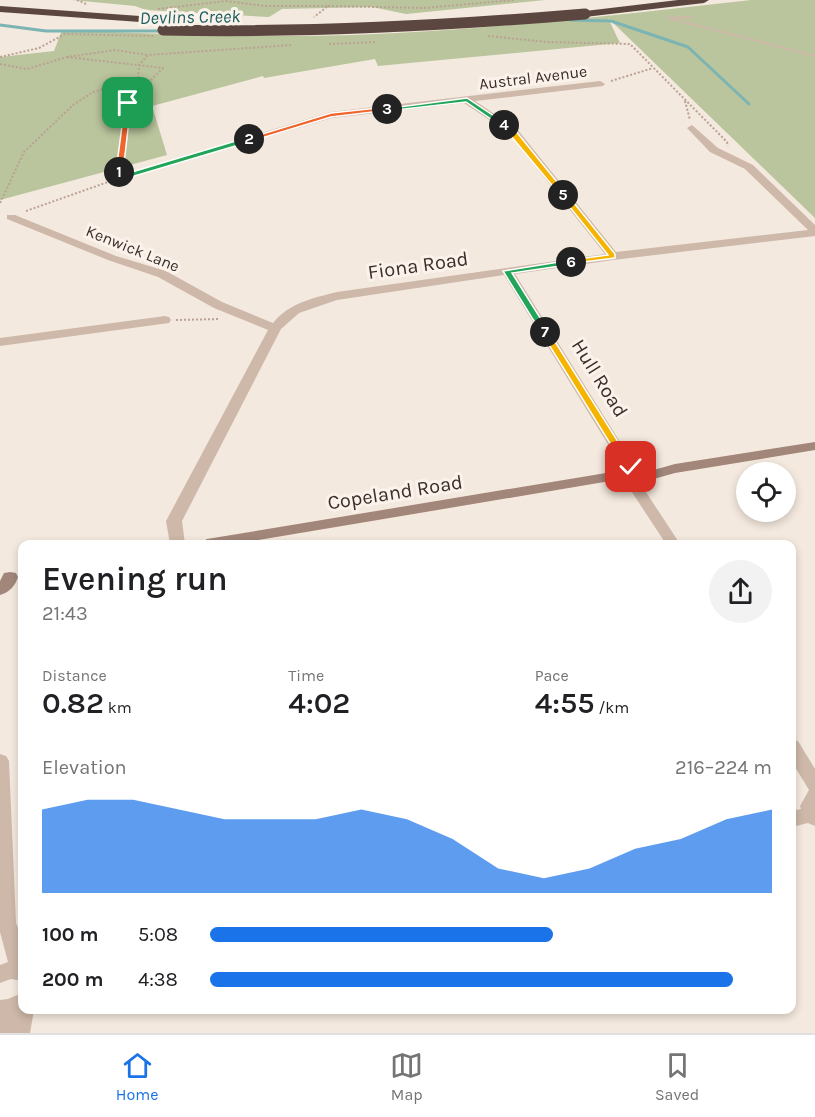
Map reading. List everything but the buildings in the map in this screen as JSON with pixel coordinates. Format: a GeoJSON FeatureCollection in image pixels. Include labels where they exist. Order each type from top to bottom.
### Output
{"type":"FeatureCollection","features":[{"type":"Feature","properties":{"kind":"highway"},"geometry":{"type":"LineString","coordinates":[[0,20],[166,25],[369,21],[478,15],[625,0]]}},
{"type":"Feature","properties":{"kind":"highway"},"geometry":{"type":"LineString","coordinates":[[0,9],[166,25],[275,32],[380,29],[585,14],[704,0]]}},
{"type":"Feature","properties":{"kind":"main road","name":"Copeland Road"},"geometry":{"type":"LineString","coordinates":[[231,540],[815,446]]}},
{"type":"Feature","properties":{"kind":"street","name":"Austral Avenue"},"geometry":{"type":"LineString","coordinates":[[118,178],[331,115],[600,84]]}},
{"type":"Feature","properties":{"kind":"street"},"geometry":{"type":"LineString","coordinates":[[467,100],[513,131],[613,256]]}},
{"type":"Feature","properties":{"kind":"street"},"geometry":{"type":"LineString","coordinates":[[692,128],[714,150],[749,167],[815,232]]}},
{"type":"Feature","properties":{"kind":"street","name":"Kenwick Lane"},"geometry":{"type":"LineString","coordinates":[[11,217],[112,258],[162,274],[218,305],[275,328]]}},
{"type":"Feature","properties":{"kind":"street","name":"Fiona Road"},"geometry":{"type":"LineString","coordinates":[[176,540],[174,520],[275,328],[284,316],[298,307],[327,298],[507,271],[815,232]]}},
{"type":"Feature","properties":{"kind":"street","name":"Hull Road"},"geometry":{"type":"LineString","coordinates":[[507,271],[617,448],[671,540]]}},
{"type":"Feature","properties":{"kind":"street"},"geometry":{"type":"LineString","coordinates":[[0,342],[165,320]]}},
{"type":"Feature","properties":{"kind":"street"},"geometry":{"type":"LineString","coordinates":[[796,753],[815,785]]}},
{"type":"Feature","properties":{"kind":"street"},"geometry":{"type":"LineString","coordinates":[[0,761],[3,930],[13,938],[14,972]]}},
{"type":"Feature","properties":{"kind":"street"},"geometry":{"type":"LineString","coordinates":[[796,817],[814,810]]}},
{"type":"Feature","properties":{"kind":"street"},"geometry":{"type":"LineString","coordinates":[[0,1010],[11,1009],[18,1005]]}},
{"type":"Feature","properties":{"kind":"street"},"geometry":{"type":"LineString","coordinates":[[19,1033],[22,1014]]}},
{"type":"Feature","properties":{"kind":"street"},"geometry":{"type":"LineString","coordinates":[[0,1019],[4,1033]]}},
{"type":"Feature","properties":{"kind":"lane"},"geometry":{"type":"LineString","coordinates":[[691,17],[667,18],[815,56]]}},
{"type":"Feature","properties":{"kind":"path"},"geometry":{"type":"LineString","coordinates":[[222,0],[226,1]]}},
{"type":"Feature","properties":{"kind":"path"},"geometry":{"type":"LineString","coordinates":[[328,6],[424,8],[514,0]]}},
{"type":"Feature","properties":{"kind":"path"},"geometry":{"type":"LineString","coordinates":[[489,36],[546,42],[630,44],[728,142],[732,158]]}},
{"type":"Feature","properties":{"kind":"path"},"geometry":{"type":"LineString","coordinates":[[327,44],[376,42]]}},
{"type":"Feature","properties":{"kind":"path"},"geometry":{"type":"LineString","coordinates":[[0,64],[27,69],[67,57],[115,50],[148,55],[293,45]]}},
{"type":"Feature","properties":{"kind":"path"},"geometry":{"type":"LineString","coordinates":[[0,203],[24,152],[73,105],[93,92],[138,79],[138,65],[148,55]]}},
{"type":"Feature","properties":{"kind":"path"},"geometry":{"type":"LineString","coordinates":[[11,217],[118,178],[128,103],[163,68],[67,57]]}},
{"type":"Feature","properties":{"kind":"path"},"geometry":{"type":"LineString","coordinates":[[600,84],[653,68]]}},
{"type":"Feature","properties":{"kind":"path"},"geometry":{"type":"LineString","coordinates":[[685,99],[692,128]]}},
{"type":"Feature","properties":{"kind":"path"},"geometry":{"type":"LineString","coordinates":[[165,320],[226,319]]}},
{"type":"Feature","properties":{"kind":"green space"},"geometry":{"type":"Polygon","coordinates":[[[72,0],[545,0],[406,14],[372,7],[282,9],[269,17],[146,10],[135,6],[72,0]]]}},
{"type":"Feature","properties":{"kind":"green space"},"geometry":{"type":"Polygon","coordinates":[[[751,0],[815,0],[815,218],[608,18],[620,43],[378,66],[375,59],[264,78],[263,76],[152,106],[167,155],[0,200],[0,57],[54,51],[62,30],[244,36],[403,33],[503,26],[751,0]]]}},
{"type":"Feature","properties":{"kind":"waterway","name":"Devlins Creek"},"geometry":{"type":"LineString","coordinates":[[571,20],[611,21],[688,47],[749,104]]}},
{"type":"Feature","properties":{"kind":"waterway","name":"Devlins Creek"},"geometry":{"type":"LineString","coordinates":[[0,25],[46,31],[161,31]]}},
{"type":"Feature","properties":{"kind":"route"},"geometry":{"type":"LineString","coordinates":[[128,103],[118,178],[331,115],[467,100],[513,131],[613,256],[507,271],[617,448],[623,468],[631,467]]}}]}
